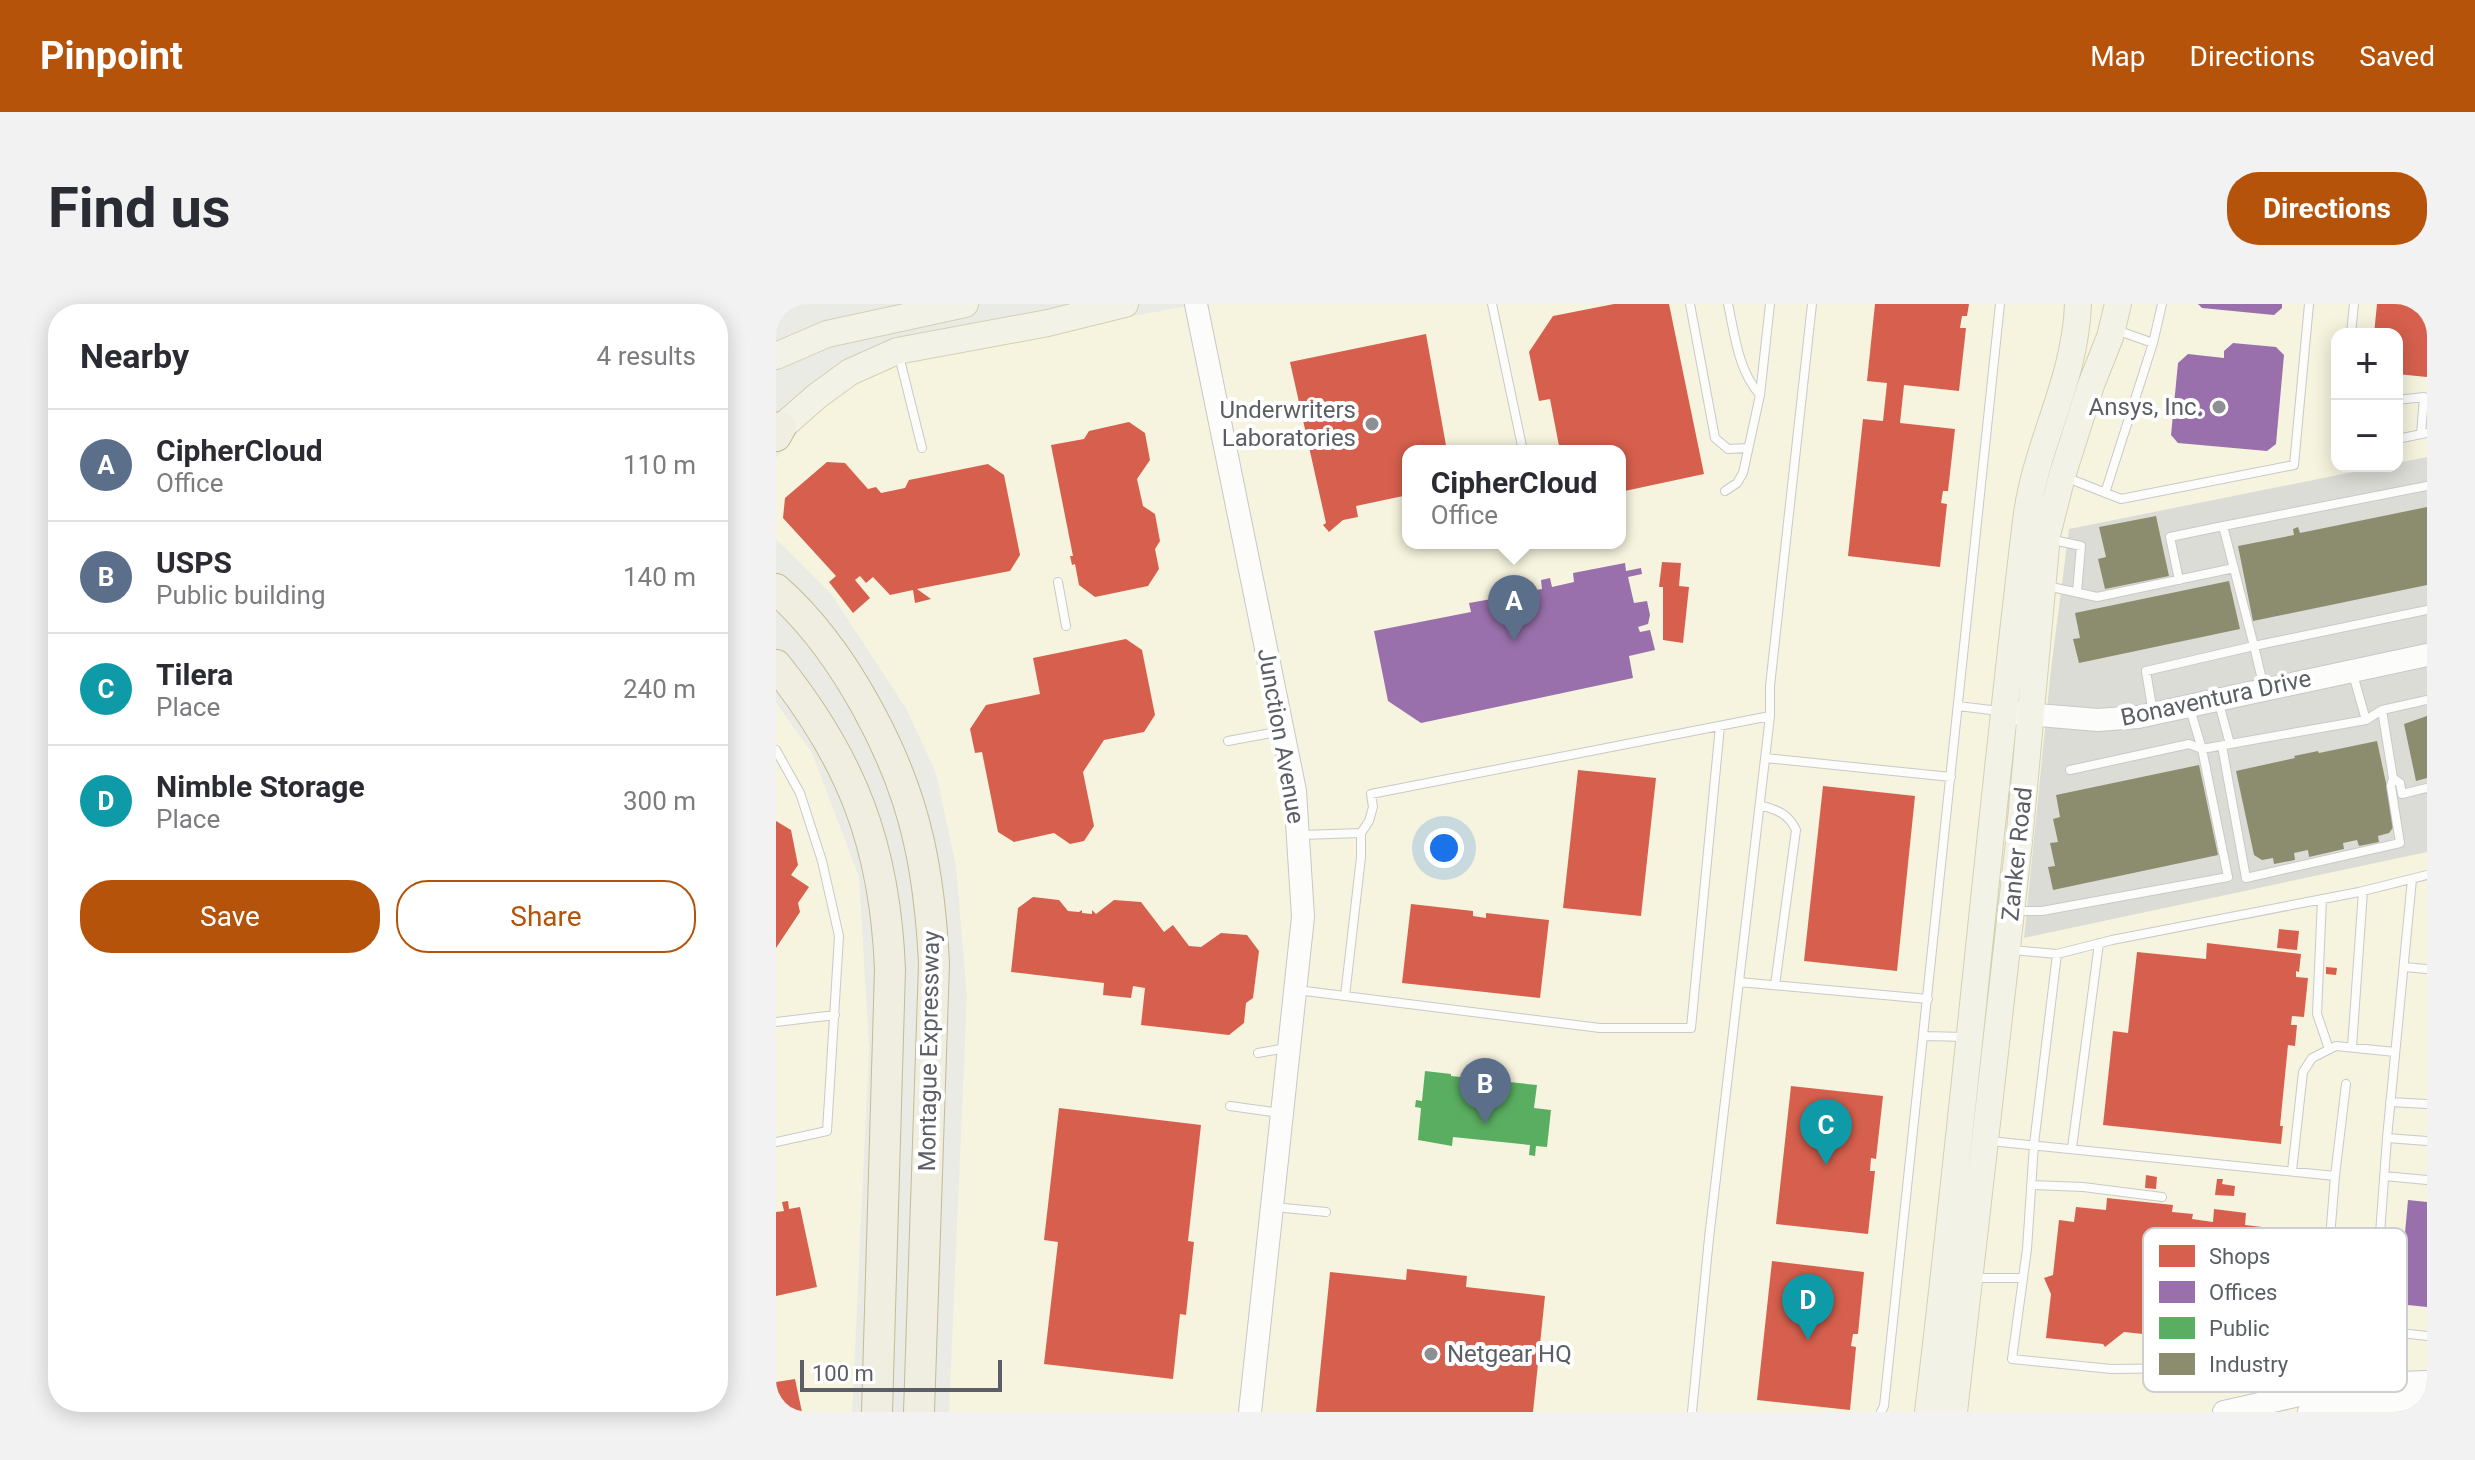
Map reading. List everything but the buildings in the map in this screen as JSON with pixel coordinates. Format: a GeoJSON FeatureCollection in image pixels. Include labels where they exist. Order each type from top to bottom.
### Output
{"type":"FeatureCollection","features":[{"type":"Feature","properties":{"kind":"highway"},"geometry":{"type":"LineString","coordinates":[[776,565],[805,594],[817,631]]}},
{"type":"Feature","properties":{"kind":"highway","name":"Montague Expressway"},"geometry":{"type":"LineString","coordinates":[[776,589],[817,631],[870,712],[905,794],[919,840],[931,912],[934,964],[919,1412]]}},
{"type":"Feature","properties":{"kind":"highway","name":"Montague Expressway"},"geometry":{"type":"LineString","coordinates":[[776,665],[828,740],[861,804],[875,850],[888,923],[890,969],[877,1412]]}},
{"type":"Feature","properties":{"kind":"main road"},"geometry":{"type":"LineString","coordinates":[[776,356],[827,334],[965,304]]}},
{"type":"Feature","properties":{"kind":"main road"},"geometry":{"type":"LineString","coordinates":[[778,432],[817,396],[850,372],[897,351],[1048,323],[1125,304]]}},
{"type":"Feature","properties":{"kind":"main road","name":"Junction Avenue"},"geometry":{"type":"LineString","coordinates":[[1196,304],[1295,791],[1303,917],[1250,1412]]}},
{"type":"Feature","properties":{"kind":"main road","name":"Zanker Road"},"geometry":{"type":"LineString","coordinates":[[1928,1412],[2004,712],[2031,494],[2042,451],[2067,381],[2077,329],[2078,304]]}},
{"type":"Feature","properties":{"kind":"main road","name":"Zanker Road"},"geometry":{"type":"LineString","coordinates":[[1955,1400],[2007,950],[2047,539],[2062,476],[2115,316]]}},
{"type":"Feature","properties":{"kind":"main road","name":"Bonaventura Drive"},"geometry":{"type":"LineString","coordinates":[[2004,712],[2098,720],[2153,714],[2427,655]]}},
{"type":"Feature","properties":{"kind":"main road"},"geometry":{"type":"LineString","coordinates":[[2407,1385],[2427,1382]]}},
{"type":"Feature","properties":{"kind":"main road"},"geometry":{"type":"LineString","coordinates":[[2224,1412],[2364,1392]]}},
{"type":"Feature","properties":{"kind":"main road"},"geometry":{"type":"LineString","coordinates":[[2309,1412],[2345,1395],[2427,1401]]}},
{"type":"Feature","properties":{"kind":"main road"},"geometry":{"type":"LineString","coordinates":[[1955,1400],[1975,1412]]}},
{"type":"Feature","properties":{"kind":"lane"},"geometry":{"type":"LineString","coordinates":[[1492,304],[1522,445]]}},
{"type":"Feature","properties":{"kind":"lane"},"geometry":{"type":"LineString","coordinates":[[1690,304],[1715,438],[1728,449],[1748,448]]}},
{"type":"Feature","properties":{"kind":"lane"},"geometry":{"type":"LineString","coordinates":[[1728,304],[1748,383],[1760,395]]}},
{"type":"Feature","properties":{"kind":"lane"},"geometry":{"type":"LineString","coordinates":[[1725,491],[1737,483],[1743,473],[1760,395],[1770,304]]}},
{"type":"Feature","properties":{"kind":"lane"},"geometry":{"type":"LineString","coordinates":[[1692,1412],[1709,1238],[1770,716],[1770,686],[1812,304]]}},
{"type":"Feature","properties":{"kind":"lane"},"geometry":{"type":"LineString","coordinates":[[1881,1412],[1928,999],[2000,304]]}},
{"type":"Feature","properties":{"kind":"lane"},"geometry":{"type":"LineString","coordinates":[[2105,493],[2153,343],[2162,304]]}},
{"type":"Feature","properties":{"kind":"lane"},"geometry":{"type":"LineString","coordinates":[[2062,476],[2121,499],[2294,465],[2309,304]]}},
{"type":"Feature","properties":{"kind":"lane"},"geometry":{"type":"LineString","coordinates":[[2352,328],[2354,304]]}},
{"type":"Feature","properties":{"kind":"lane"},"geometry":{"type":"LineString","coordinates":[[2115,316],[2153,343]]}},
{"type":"Feature","properties":{"kind":"lane"},"geometry":{"type":"LineString","coordinates":[[897,351],[922,448]]}},
{"type":"Feature","properties":{"kind":"lane"},"geometry":{"type":"LineString","coordinates":[[2403,399],[2424,397],[2424,434],[2403,438]]}},
{"type":"Feature","properties":{"kind":"lane"},"geometry":{"type":"LineString","coordinates":[[2179,580],[2170,537],[2427,486]]}},
{"type":"Feature","properties":{"kind":"lane"},"geometry":{"type":"LineString","coordinates":[[2223,526],[2264,689]]}},
{"type":"Feature","properties":{"kind":"lane"},"geometry":{"type":"LineString","coordinates":[[2047,539],[2081,546],[2077,592]]}},
{"type":"Feature","properties":{"kind":"lane"},"geometry":{"type":"LineString","coordinates":[[2044,586],[2097,597],[2234,568]]}},
{"type":"Feature","properties":{"kind":"lane"},"geometry":{"type":"LineString","coordinates":[[1058,582],[1066,626]]}},
{"type":"Feature","properties":{"kind":"lane"},"geometry":{"type":"LineString","coordinates":[[2153,714],[2146,671],[2427,610]]}},
{"type":"Feature","properties":{"kind":"lane"},"geometry":{"type":"LineString","coordinates":[[2352,670],[2366,720]]}},
{"type":"Feature","properties":{"kind":"lane"},"geometry":{"type":"LineString","coordinates":[[2218,700],[2246,878],[2400,843],[2382,710]]}},
{"type":"Feature","properties":{"kind":"lane"},"geometry":{"type":"LineString","coordinates":[[2070,770],[2189,744],[2202,749],[2366,720],[2382,710],[2427,700]]}},
{"type":"Feature","properties":{"kind":"lane"},"geometry":{"type":"LineString","coordinates":[[1958,706],[2004,712]]}},
{"type":"Feature","properties":{"kind":"lane"},"geometry":{"type":"LineString","coordinates":[[2011,911],[2042,911],[2228,877],[2202,749],[2189,706]]}},
{"type":"Feature","properties":{"kind":"lane"},"geometry":{"type":"LineString","coordinates":[[1345,996],[1361,833],[1373,807],[1371,794],[1770,716]]}},
{"type":"Feature","properties":{"kind":"lane"},"geometry":{"type":"LineString","coordinates":[[1297,990],[1600,1028],[1691,1028],[1720,726]]}},
{"type":"Feature","properties":{"kind":"lane"},"geometry":{"type":"LineString","coordinates":[[1228,741],[1283,731]]}},
{"type":"Feature","properties":{"kind":"lane"},"geometry":{"type":"LineString","coordinates":[[776,750],[800,793],[822,861],[839,936],[827,1131],[776,1142]]}},
{"type":"Feature","properties":{"kind":"lane"},"geometry":{"type":"LineString","coordinates":[[1765,758],[1951,777]]}},
{"type":"Feature","properties":{"kind":"lane"},"geometry":{"type":"LineString","coordinates":[[2393,778],[2400,783],[2402,794],[2427,788]]}},
{"type":"Feature","properties":{"kind":"lane"},"geometry":{"type":"LineString","coordinates":[[1760,805],[1789,817],[1796,830],[1775,985]]}},
{"type":"Feature","properties":{"kind":"lane"},"geometry":{"type":"LineString","coordinates":[[1298,835],[1361,833]]}},
{"type":"Feature","properties":{"kind":"lane"},"geometry":{"type":"LineString","coordinates":[[2007,950],[2057,954],[2427,875]]}},
{"type":"Feature","properties":{"kind":"lane"},"geometry":{"type":"LineString","coordinates":[[2380,1228],[2412,879]]}},
{"type":"Feature","properties":{"kind":"lane"},"geometry":{"type":"LineString","coordinates":[[2352,1047],[2363,891]]}},
{"type":"Feature","properties":{"kind":"lane"},"geometry":{"type":"LineString","coordinates":[[2322,899],[2317,1014],[2329,1049]]}},
{"type":"Feature","properties":{"kind":"lane"},"geometry":{"type":"LineString","coordinates":[[2072,1148],[2099,943]]}},
{"type":"Feature","properties":{"kind":"lane"},"geometry":{"type":"LineString","coordinates":[[2057,954],[2012,1359],[2111,1369],[2143,1369]]}},
{"type":"Feature","properties":{"kind":"lane"},"geometry":{"type":"LineString","coordinates":[[2404,967],[2427,969]]}},
{"type":"Feature","properties":{"kind":"lane"},"geometry":{"type":"LineString","coordinates":[[1739,982],[1928,999]]}},
{"type":"Feature","properties":{"kind":"lane"},"geometry":{"type":"LineString","coordinates":[[776,1022],[835,1015]]}},
{"type":"Feature","properties":{"kind":"lane"},"geometry":{"type":"LineString","coordinates":[[1924,1036],[1968,1037]]}},
{"type":"Feature","properties":{"kind":"lane"},"geometry":{"type":"LineString","coordinates":[[2292,1171],[2303,1072],[2312,1058],[2336,1046],[2395,1052]]}},
{"type":"Feature","properties":{"kind":"lane"},"geometry":{"type":"LineString","coordinates":[[1258,1053],[1291,1047]]}},
{"type":"Feature","properties":{"kind":"lane"},"geometry":{"type":"LineString","coordinates":[[2331,1228],[2346,1084]]}},
{"type":"Feature","properties":{"kind":"lane"},"geometry":{"type":"LineString","coordinates":[[2390,1102],[2427,1104]]}},
{"type":"Feature","properties":{"kind":"lane"},"geometry":{"type":"LineString","coordinates":[[1230,1106],[1284,1114]]}},
{"type":"Feature","properties":{"kind":"lane"},"geometry":{"type":"LineString","coordinates":[[2387,1138],[2427,1141]]}},
{"type":"Feature","properties":{"kind":"lane"},"geometry":{"type":"LineString","coordinates":[[1985,1141],[2335,1176]]}},
{"type":"Feature","properties":{"kind":"lane"},"geometry":{"type":"LineString","coordinates":[[2384,1176],[2427,1180]]}},
{"type":"Feature","properties":{"kind":"lane"},"geometry":{"type":"LineString","coordinates":[[2031,1185],[2083,1187],[2162,1197]]}},
{"type":"Feature","properties":{"kind":"lane"},"geometry":{"type":"LineString","coordinates":[[1273,1207],[1326,1212]]}},
{"type":"Feature","properties":{"kind":"lane"},"geometry":{"type":"LineString","coordinates":[[1969,1278],[2023,1278]]}},
{"type":"Feature","properties":{"kind":"lane"},"geometry":{"type":"LineString","coordinates":[[2407,1334],[2427,1336]]}},
{"type":"Feature","properties":{"kind":"shaded area"},"geometry":{"type":"Polygon","coordinates":[[[1198,304],[2427,304],[2427,1412],[949,1412],[967,997],[956,866],[936,773],[907,710],[832,595],[776,539],[776,458],[836,394],[912,358],[1198,304]]]}},
{"type":"Feature","properties":{"kind":"shaded area"},"geometry":{"type":"Polygon","coordinates":[[[2427,457],[2427,852],[2024,938],[2051,669],[2069,529],[2353,472],[2403,472],[2403,462],[2427,457]]]}},
{"type":"Feature","properties":{"kind":"shaded area"},"geometry":{"type":"Polygon","coordinates":[[[776,703],[812,753],[859,877],[869,1047],[852,1412],[776,1412],[776,703]]]}},
{"type":"Feature","properties":{"kind":"place","name":"Ansys, Inc."},"geometry":{"type":"Point","coordinates":[2219,407]}},
{"type":"Feature","properties":{"kind":"place","name":"Underwriters Laboratories"},"geometry":{"type":"Point","coordinates":[1372,424]}},
{"type":"Feature","properties":{"kind":"place","name":"CipherCloud"},"geometry":{"type":"Point","coordinates":[1514,641]}},
{"type":"Feature","properties":{"kind":"place","name":"USPS"},"geometry":{"type":"Point","coordinates":[1485,1124]}},
{"type":"Feature","properties":{"kind":"place","name":"Tilera"},"geometry":{"type":"Point","coordinates":[1826,1165]}},
{"type":"Feature","properties":{"kind":"place","name":"Nimble Storage"},"geometry":{"type":"Point","coordinates":[1808,1340]}},
{"type":"Feature","properties":{"kind":"place","name":"Netgear HQ"},"geometry":{"type":"Point","coordinates":[1431,1354]}}]}
